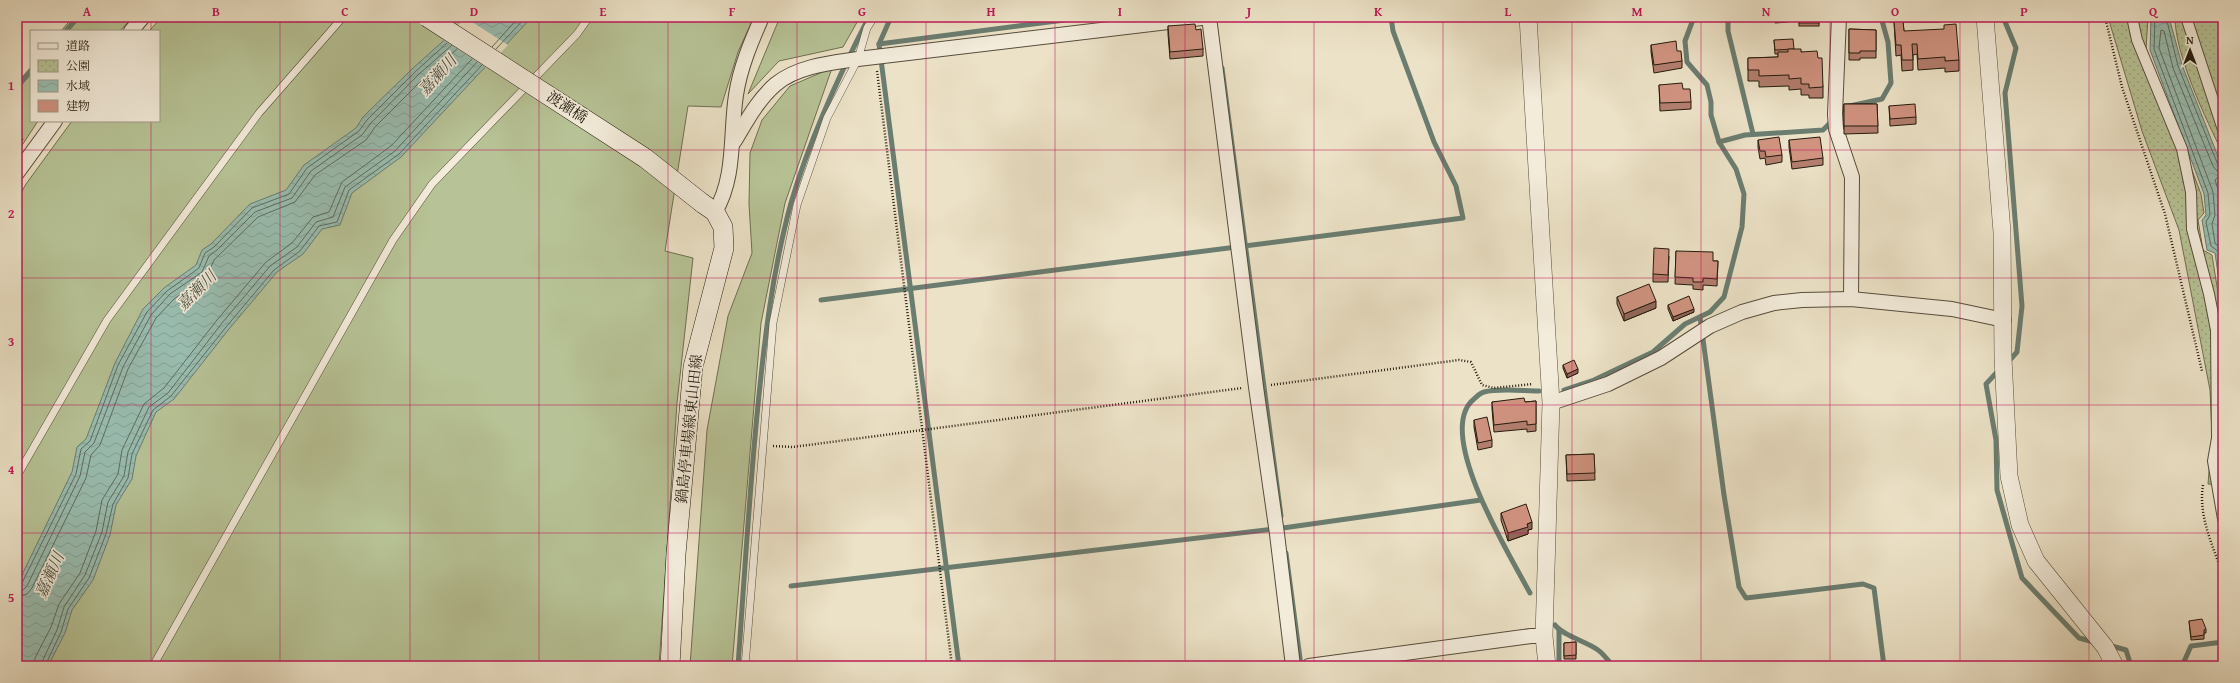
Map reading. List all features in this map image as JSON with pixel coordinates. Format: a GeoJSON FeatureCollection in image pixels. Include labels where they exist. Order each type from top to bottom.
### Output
{"type":"FeatureCollection","features":[{"type":"Feature","properties":{"kind":"main road","name":"渡瀬橋"},"geometry":{"type":"LineString","coordinates":[[427,17],[645,158],[709,208]]}},
{"type":"Feature","properties":{"kind":"main road","name":"鍋島停車場線東山田線"},"geometry":{"type":"LineString","coordinates":[[670,666],[676,554],[693,367],[724,248],[722,227],[709,208]]}},
{"type":"Feature","properties":{"kind":"street"},"geometry":{"type":"LineString","coordinates":[[132,30],[143,17]]}},
{"type":"Feature","properties":{"kind":"street"},"geometry":{"type":"LineString","coordinates":[[709,208],[722,202],[734,142],[736,94],[745,60],[762,17]]}},
{"type":"Feature","properties":{"kind":"street"},"geometry":{"type":"LineString","coordinates":[[734,142],[755,107],[776,84],[793,74],[834,62],[880,58],[1202,17],[1238,246],[1293,666]]}},
{"type":"Feature","properties":{"kind":"street"},"geometry":{"type":"LineString","coordinates":[[1528,17],[1551,403],[1544,636],[1547,666]]}},
{"type":"Feature","properties":{"kind":"street"},"geometry":{"type":"LineString","coordinates":[[1839,17],[1835,114],[1836,129],[1852,177],[1850,299]]}},
{"type":"Feature","properties":{"kind":"street"},"geometry":{"type":"LineString","coordinates":[[1985,17],[2002,232],[2004,320],[2003,366],[2009,476],[2020,525],[2036,561],[2102,642],[2115,666]]}},
{"type":"Feature","properties":{"kind":"street"},"geometry":{"type":"LineString","coordinates":[[2132,17],[2137,40],[2182,150],[2191,192],[2192,228],[2209,294],[2216,330],[2217,438],[2213,461],[2223,518]]}},
{"type":"Feature","properties":{"kind":"street"},"geometry":{"type":"LineString","coordinates":[[2186,17],[2223,130]]}},
{"type":"Feature","properties":{"kind":"street"},"geometry":{"type":"LineString","coordinates":[[17,173],[54,122]]}},
{"type":"Feature","properties":{"kind":"street"},"geometry":{"type":"LineString","coordinates":[[1551,403],[1608,384],[1661,358],[1710,326],[1742,312],[1774,303],[1802,300],[1850,299],[1952,309],[2004,320]]}},
{"type":"Feature","properties":{"kind":"street"},"geometry":{"type":"LineString","coordinates":[[1310,666],[1523,637],[1544,636]]}},
{"type":"Feature","properties":{"kind":"lane"},"geometry":{"type":"LineString","coordinates":[[17,476],[107,320],[258,113],[343,17]]}},
{"type":"Feature","properties":{"kind":"lane"},"geometry":{"type":"LineString","coordinates":[[153,666],[393,240],[432,184],[577,34],[589,17]]}},
{"type":"Feature","properties":{"kind":"lane"},"geometry":{"type":"LineString","coordinates":[[745,666],[773,322],[797,205],[827,118],[858,59],[867,28],[874,17]]}},
{"type":"Feature","properties":{"kind":"path"},"geometry":{"type":"LineString","coordinates":[[2105,17],[2122,87],[2165,214],[2202,372]]}},
{"type":"Feature","properties":{"kind":"path"},"geometry":{"type":"LineString","coordinates":[[880,58],[922,430],[952,666]]}},
{"type":"Feature","properties":{"kind":"path"},"geometry":{"type":"LineString","coordinates":[[1272,385],[1459,360],[1471,362],[1482,385],[1494,388],[1550,382]]}},
{"type":"Feature","properties":{"kind":"path"},"geometry":{"type":"LineString","coordinates":[[764,446],[793,448],[1256,386]]}},
{"type":"Feature","properties":{"kind":"path"},"geometry":{"type":"LineString","coordinates":[[2204,480],[2201,495],[2204,520],[2223,575]]}},
{"type":"Feature","properties":{"kind":"green space"},"geometry":{"type":"Polygon","coordinates":[[[73,17],[133,17],[121,30],[62,30],[73,17]]]}},
{"type":"Feature","properties":{"kind":"green space"},"geometry":{"type":"Polygon","coordinates":[[[162,17],[754,17],[738,52],[721,107],[688,106],[665,251],[693,258],[677,403],[659,666],[17,666],[17,200],[26,184],[71,122],[160,122],[160,30],[150,30],[162,17]]]}},
{"type":"Feature","properties":{"kind":"green space"},"geometry":{"type":"Polygon","coordinates":[[[780,17],[860,17],[843,47],[779,61],[748,94],[780,17]]]}},
{"type":"Feature","properties":{"kind":"green space"},"geometry":{"type":"Polygon","coordinates":[[[2108,17],[2148,17],[2146,49],[2201,194],[2204,213],[2198,220],[2203,250],[2212,255],[2220,305],[2223,485],[2208,484],[2212,435],[2210,390],[2179,230],[2142,131],[2108,17]]]}},
{"type":"Feature","properties":{"kind":"green space"},"geometry":{"type":"Polygon","coordinates":[[[2175,17],[2223,17],[2223,154],[2200,105],[2186,68],[2176,32],[2175,17]]]}},
{"type":"Feature","properties":{"kind":"green space"},"geometry":{"type":"Polygon","coordinates":[[[30,68],[30,122],[37,122],[17,153],[17,83],[30,68]]]}},
{"type":"Feature","properties":{"kind":"green space"},"geometry":{"type":"Polygon","coordinates":[[[832,68],[785,203],[761,323],[732,666],[690,666],[707,430],[728,316],[752,253],[749,204],[750,153],[762,120],[790,86],[832,68]]]}},
{"type":"Feature","properties":{"kind":"water","name":"嘉瀬川"},"geometry":{"type":"Polygon","coordinates":[[[470,17],[532,17],[401,157],[352,193],[340,225],[322,229],[303,254],[277,272],[229,329],[174,399],[156,412],[136,456],[132,479],[116,505],[110,535],[93,580],[72,610],[65,633],[48,666],[17,666],[17,585],[72,472],[77,447],[86,439],[115,363],[143,309],[164,288],[196,265],[202,250],[211,244],[250,204],[286,190],[304,165],[356,128],[363,117],[412,69],[470,17]]]}},
{"type":"Feature","properties":{"kind":"water"},"geometry":{"type":"Polygon","coordinates":[[[2151,17],[2169,17],[2182,65],[2223,169],[2223,308],[2215,253],[2207,250],[2202,220],[2206,215],[2204,194],[2150,50],[2151,17]]]}},
{"type":"Feature","properties":{"kind":"pier"},"geometry":{"type":"Polygon","coordinates":[[[466,18],[508,45],[487,68],[442,39],[466,18]]]}},
{"type":"Feature","properties":{"kind":"building"},"geometry":{"type":"Polygon","coordinates":[[[1799,17],[1819,17],[1819,23],[1799,23],[1799,17]]]}},
{"type":"Feature","properties":{"kind":"building"},"geometry":{"type":"Polygon","coordinates":[[[1894,21],[1903,21],[1904,31],[1944,29],[1944,25],[1956,24],[1959,60],[1945,61],[1945,57],[1918,59],[1917,44],[1912,44],[1913,60],[1902,60],[1901,45],[1896,45],[1894,21]]]}},
{"type":"Feature","properties":{"kind":"building"},"geometry":{"type":"Polygon","coordinates":[[[1195,24],[1196,30],[1201,29],[1203,49],[1170,52],[1168,26],[1195,24]]]}},
{"type":"Feature","properties":{"kind":"building"},"geometry":{"type":"Polygon","coordinates":[[[1849,29],[1876,30],[1876,51],[1849,53],[1849,29]]]}},
{"type":"Feature","properties":{"kind":"building"},"geometry":{"type":"Polygon","coordinates":[[[1793,39],[1794,49],[1775,50],[1774,40],[1793,39]]]}},
{"type":"Feature","properties":{"kind":"building"},"geometry":{"type":"Polygon","coordinates":[[[1676,41],[1677,51],[1681,51],[1682,61],[1654,65],[1651,45],[1676,41]]]}},
{"type":"Feature","properties":{"kind":"building"},"geometry":{"type":"Polygon","coordinates":[[[1788,49],[1801,49],[1801,52],[1817,51],[1818,58],[1822,58],[1823,87],[1809,88],[1809,84],[1801,84],[1801,78],[1789,79],[1789,75],[1759,76],[1759,70],[1748,70],[1748,58],[1778,57],[1778,52],[1788,52],[1788,49]]]}},
{"type":"Feature","properties":{"kind":"building"},"geometry":{"type":"Polygon","coordinates":[[[1682,83],[1683,89],[1690,89],[1691,102],[1660,103],[1659,85],[1682,83]]]}},
{"type":"Feature","properties":{"kind":"building"},"geometry":{"type":"Polygon","coordinates":[[[1844,104],[1877,104],[1878,126],[1844,126],[1844,104]]]}},
{"type":"Feature","properties":{"kind":"building"},"geometry":{"type":"Polygon","coordinates":[[[1915,104],[1916,117],[1890,119],[1889,106],[1915,104]]]}},
{"type":"Feature","properties":{"kind":"building"},"geometry":{"type":"Polygon","coordinates":[[[1779,137],[1782,155],[1766,157],[1765,151],[1760,151],[1758,140],[1779,137]]]}},
{"type":"Feature","properties":{"kind":"building"},"geometry":{"type":"Polygon","coordinates":[[[1820,137],[1823,158],[1792,162],[1789,140],[1820,137]]]}},
{"type":"Feature","properties":{"kind":"building"},"geometry":{"type":"Polygon","coordinates":[[[1654,248],[1669,249],[1668,275],[1653,274],[1654,248]]]}},
{"type":"Feature","properties":{"kind":"building"},"geometry":{"type":"Polygon","coordinates":[[[1676,251],[1713,252],[1713,261],[1718,261],[1717,279],[1703,278],[1703,282],[1693,282],[1693,278],[1675,277],[1676,251]]]}},
{"type":"Feature","properties":{"kind":"building"},"geometry":{"type":"Polygon","coordinates":[[[1649,284],[1656,301],[1624,314],[1617,297],[1649,284]]]}},
{"type":"Feature","properties":{"kind":"building"},"geometry":{"type":"Polygon","coordinates":[[[1689,296],[1694,309],[1673,317],[1668,305],[1689,296]]]}},
{"type":"Feature","properties":{"kind":"building"},"geometry":{"type":"Polygon","coordinates":[[[1574,360],[1578,369],[1567,374],[1563,365],[1574,360]]]}},
{"type":"Feature","properties":{"kind":"building"},"geometry":{"type":"Polygon","coordinates":[[[1524,398],[1525,402],[1536,401],[1536,424],[1527,425],[1527,421],[1494,425],[1492,402],[1524,398]]]}},
{"type":"Feature","properties":{"kind":"building"},"geometry":{"type":"Polygon","coordinates":[[[1487,417],[1492,440],[1478,443],[1474,420],[1487,417]]]}},
{"type":"Feature","properties":{"kind":"building"},"geometry":{"type":"Polygon","coordinates":[[[1594,454],[1595,473],[1567,474],[1566,455],[1594,454]]]}},
{"type":"Feature","properties":{"kind":"building"},"geometry":{"type":"Polygon","coordinates":[[[1526,504],[1532,522],[1527,524],[1528,527],[1508,533],[1501,513],[1526,504]]]}},
{"type":"Feature","properties":{"kind":"building"},"geometry":{"type":"Polygon","coordinates":[[[2202,619],[2206,629],[2204,630],[2204,635],[2191,637],[2189,621],[2202,619]]]}},
{"type":"Feature","properties":{"kind":"building"},"geometry":{"type":"Polygon","coordinates":[[[1576,642],[1576,655],[1564,656],[1564,643],[1576,642]]]}},
{"type":"Feature","properties":{"kind":"waterway"},"geometry":{"type":"LineString","coordinates":[[67,30],[78,17]]}},
{"type":"Feature","properties":{"kind":"waterway"},"geometry":{"type":"LineString","coordinates":[[738,666],[757,415],[766,334],[784,229],[791,203],[816,131],[846,62],[869,17]]}},
{"type":"Feature","properties":{"kind":"waterway"},"geometry":{"type":"LineString","coordinates":[[879,44],[891,17]]}},
{"type":"Feature","properties":{"kind":"waterway"},"geometry":{"type":"LineString","coordinates":[[959,666],[879,44],[1088,17]]}},
{"type":"Feature","properties":{"kind":"waterway"},"geometry":{"type":"LineString","coordinates":[[821,300],[1463,218],[1456,186],[1434,142],[1393,31],[1391,17]]}},
{"type":"Feature","properties":{"kind":"waterway"},"geometry":{"type":"LineString","coordinates":[[1564,390],[1594,380],[1653,352],[1685,324],[1710,312],[1724,297],[1742,227],[1744,194],[1736,169],[1719,142],[1711,115],[1711,102],[1707,85],[1687,62],[1685,41],[1694,17]]}},
{"type":"Feature","properties":{"kind":"waterway"},"geometry":{"type":"LineString","coordinates":[[1728,17],[1728,31],[1753,134]]}},
{"type":"Feature","properties":{"kind":"waterway"},"geometry":{"type":"LineString","coordinates":[[1839,114],[1845,107],[1882,99],[1891,83],[1888,42],[1881,17]]}},
{"type":"Feature","properties":{"kind":"waterway"},"geometry":{"type":"LineString","coordinates":[[2003,17],[2016,48],[2005,93],[2022,306],[2017,352],[2008,362]]}},
{"type":"Feature","properties":{"kind":"waterway"},"geometry":{"type":"LineString","coordinates":[[1222,68],[1281,516]]}},
{"type":"Feature","properties":{"kind":"waterway"},"geometry":{"type":"LineString","coordinates":[[17,87],[30,72]]}},
{"type":"Feature","properties":{"kind":"waterway"},"geometry":{"type":"LineString","coordinates":[[1719,142],[1745,135],[1823,130],[1833,120]]}},
{"type":"Feature","properties":{"kind":"waterway"},"geometry":{"type":"LineString","coordinates":[[1700,317],[1724,495],[1739,587],[1746,598],[1863,584],[1874,588],[1884,666]]}},
{"type":"Feature","properties":{"kind":"waterway"},"geometry":{"type":"LineString","coordinates":[[1999,370],[1986,384],[1996,440],[1997,490],[2022,578],[2079,638],[2094,642]]}},
{"type":"Feature","properties":{"kind":"waterway"},"geometry":{"type":"LineString","coordinates":[[1530,593],[1507,552],[1480,495],[1469,465],[1463,438],[1464,415],[1474,399],[1484,392],[1497,390],[1539,391]]}},
{"type":"Feature","properties":{"kind":"waterway"},"geometry":{"type":"LineString","coordinates":[[791,586],[1283,528],[1481,500]]}},
{"type":"Feature","properties":{"kind":"waterway"},"geometry":{"type":"LineString","coordinates":[[1286,553],[1301,666]]}},
{"type":"Feature","properties":{"kind":"waterway"},"geometry":{"type":"LineString","coordinates":[[1555,625],[1563,632],[1598,650],[1613,666]]}},
{"type":"Feature","properties":{"kind":"waterway"},"geometry":{"type":"LineString","coordinates":[[1559,630],[1559,666]]}},
{"type":"Feature","properties":{"kind":"waterway"},"geometry":{"type":"LineString","coordinates":[[2182,666],[2191,646],[2223,642]]}},
{"type":"Feature","properties":{"kind":"waterway"},"geometry":{"type":"LineString","coordinates":[[2108,645],[2126,650],[2131,666]]}}]}
